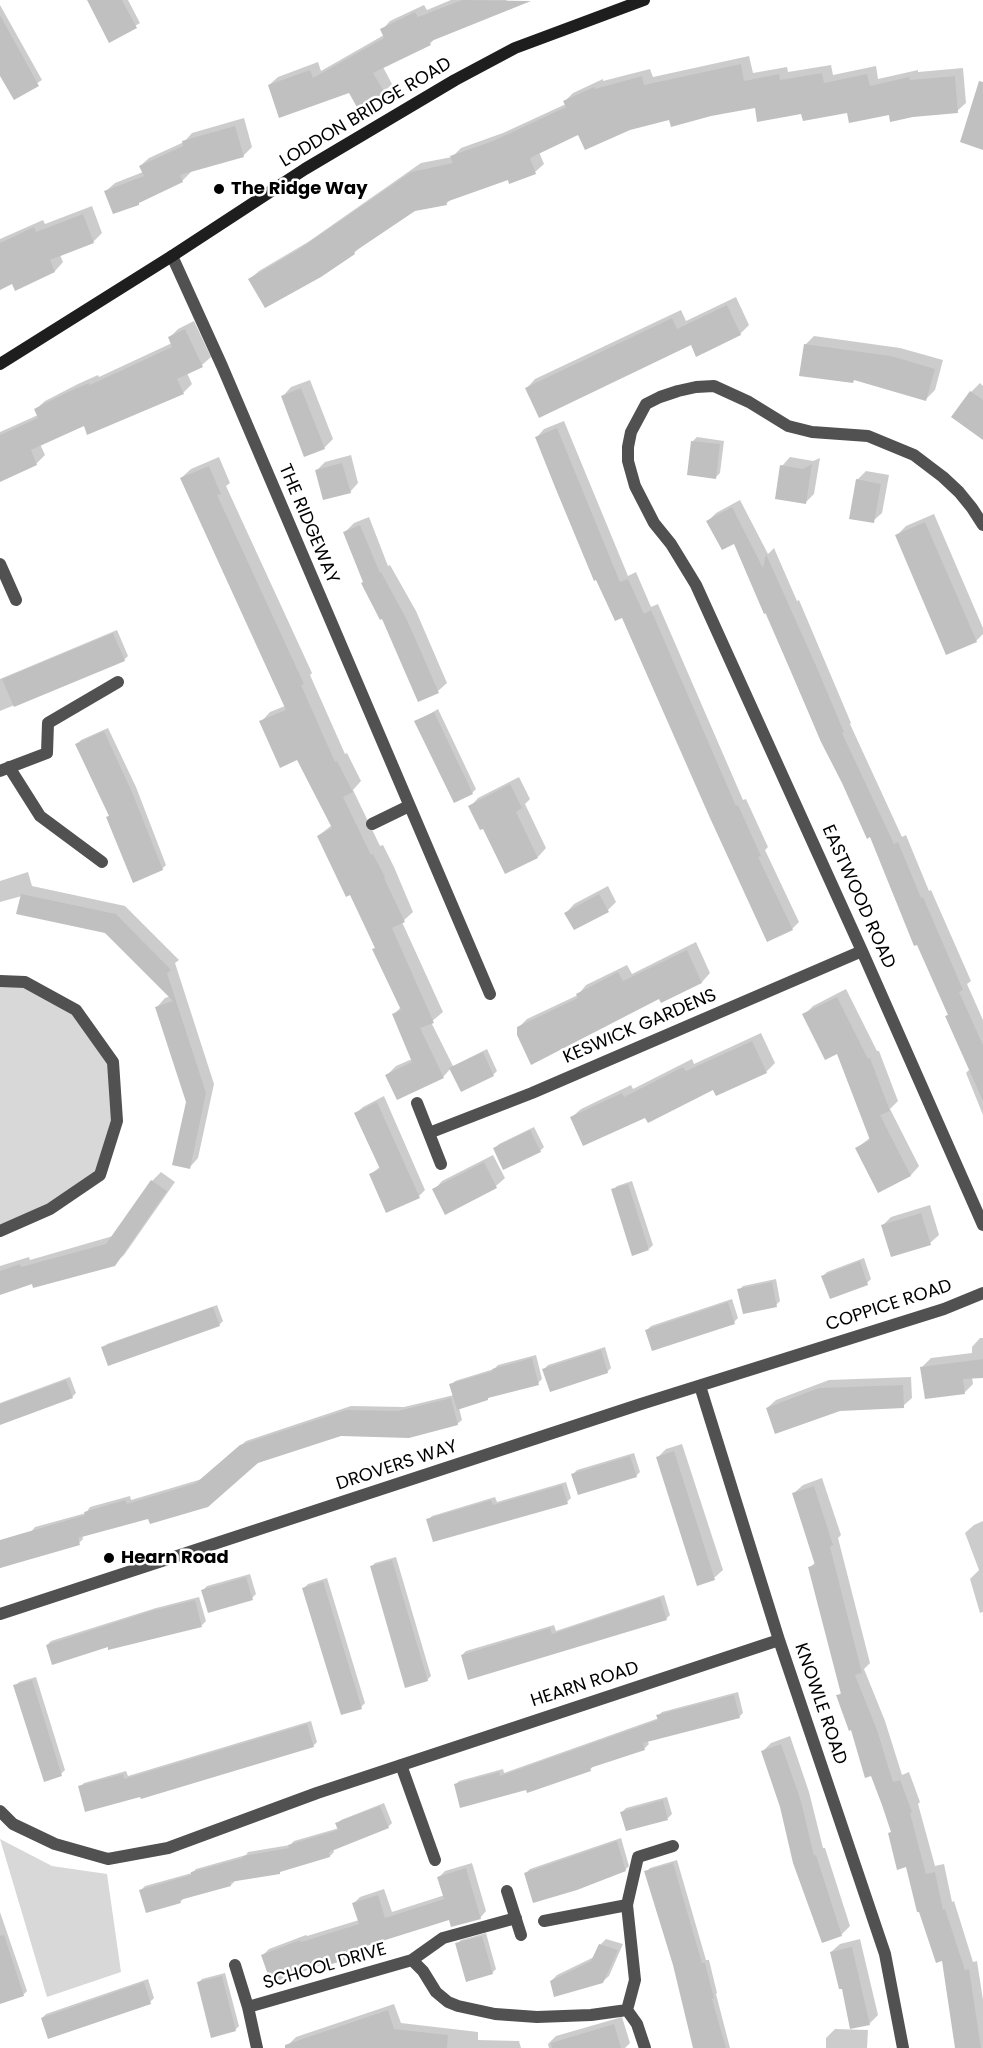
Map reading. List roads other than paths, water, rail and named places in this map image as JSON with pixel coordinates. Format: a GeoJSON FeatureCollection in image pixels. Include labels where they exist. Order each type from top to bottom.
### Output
{"type":"FeatureCollection","features":[{"type":"Feature","properties":{"kind":"street","name":"LODDON BRIDGE ROAD"},"geometry":{"type":"LineString","coordinates":[[0,364],[305,169],[454,80],[515,48],[644,0]]}},
{"type":"Feature","properties":{"kind":"street","name":"THE RIDGEWAY"},"geometry":{"type":"LineString","coordinates":[[172,256],[222,366],[490,994]]}},
{"type":"Feature","properties":{"kind":"street","name":"EASTWOOD ROAD"},"geometry":{"type":"LineString","coordinates":[[983,525],[959,492],[914,455],[868,436],[812,432],[788,426],[731,393],[714,386],[696,387],[660,397],[646,404],[632,432],[628,447],[630,472],[644,505],[696,585],[983,1225]]}},
{"type":"Feature","properties":{"kind":"street"},"geometry":{"type":"LineString","coordinates":[[0,565],[16,600]]}},
{"type":"Feature","properties":{"kind":"street"},"geometry":{"type":"LineString","coordinates":[[102,862],[40,816],[5,769],[47,753],[48,723],[118,682]]}},
{"type":"Feature","properties":{"kind":"street"},"geometry":{"type":"LineString","coordinates":[[372,825],[409,806]]}},
{"type":"Feature","properties":{"kind":"street","name":"KESWICK GARDENS"},"geometry":{"type":"LineString","coordinates":[[429,1133],[532,1094],[862,951]]}},
{"type":"Feature","properties":{"kind":"street"},"geometry":{"type":"LineString","coordinates":[[0,981],[25,982],[76,1010],[113,1062],[117,1121],[100,1175],[50,1209],[0,1231]]}},
{"type":"Feature","properties":{"kind":"street"},"geometry":{"type":"LineString","coordinates":[[417,1103],[441,1164]]}},
{"type":"Feature","properties":{"kind":"street","name":"COPPICE ROAD"},"geometry":{"type":"LineString","coordinates":[[806,1352],[944,1309],[983,1293]]}},
{"type":"Feature","properties":{"kind":"street","name":"DROVERS WAY"},"geometry":{"type":"LineString","coordinates":[[0,1614],[806,1352]]}},
{"type":"Feature","properties":{"kind":"street","name":"KNOWLE ROAD"},"geometry":{"type":"LineString","coordinates":[[700,1386],[779,1640],[885,1954],[903,2048]]}},
{"type":"Feature","properties":{"kind":"street","name":"HEARN ROAD"},"geometry":{"type":"LineString","coordinates":[[0,1811],[13,1824],[55,1844],[108,1859],[168,1848],[317,1792],[779,1640]]}},
{"type":"Feature","properties":{"kind":"street"},"geometry":{"type":"LineString","coordinates":[[401,1765],[435,1860]]}},
{"type":"Feature","properties":{"kind":"street"},"geometry":{"type":"LineString","coordinates":[[645,2048],[637,2024],[627,2010],[635,1980],[627,1905],[638,1857],[673,1846]]}},
{"type":"Feature","properties":{"kind":"street"},"geometry":{"type":"LineString","coordinates":[[507,1891],[520,1935]]}},
{"type":"Feature","properties":{"kind":"street"},"geometry":{"type":"LineString","coordinates":[[544,1921],[627,1905]]}},
{"type":"Feature","properties":{"kind":"street","name":"SCHOOL DRIVE"},"geometry":{"type":"LineString","coordinates":[[248,2007],[412,1960],[443,1938],[516,1918]]}},
{"type":"Feature","properties":{"kind":"street","name":"SCHOOL DRIVE"},"geometry":{"type":"LineString","coordinates":[[412,1960],[423,1971],[436,1992],[448,2002],[458,2006],[495,2014],[537,2017],[591,2015],[627,2010]]}},
{"type":"Feature","properties":{"kind":"street","name":"SCHOOL DRIVE"},"geometry":{"type":"LineString","coordinates":[[235,1965],[248,2007],[257,2048]]}},
{"type":"Feature","properties":{"kind":"place","name":"The Ridge Way"},"geometry":{"type":"Point","coordinates":[219,189]}},
{"type":"Feature","properties":{"kind":"place","name":"Hearn Road"},"geometry":{"type":"Point","coordinates":[109,1558]}}]}
